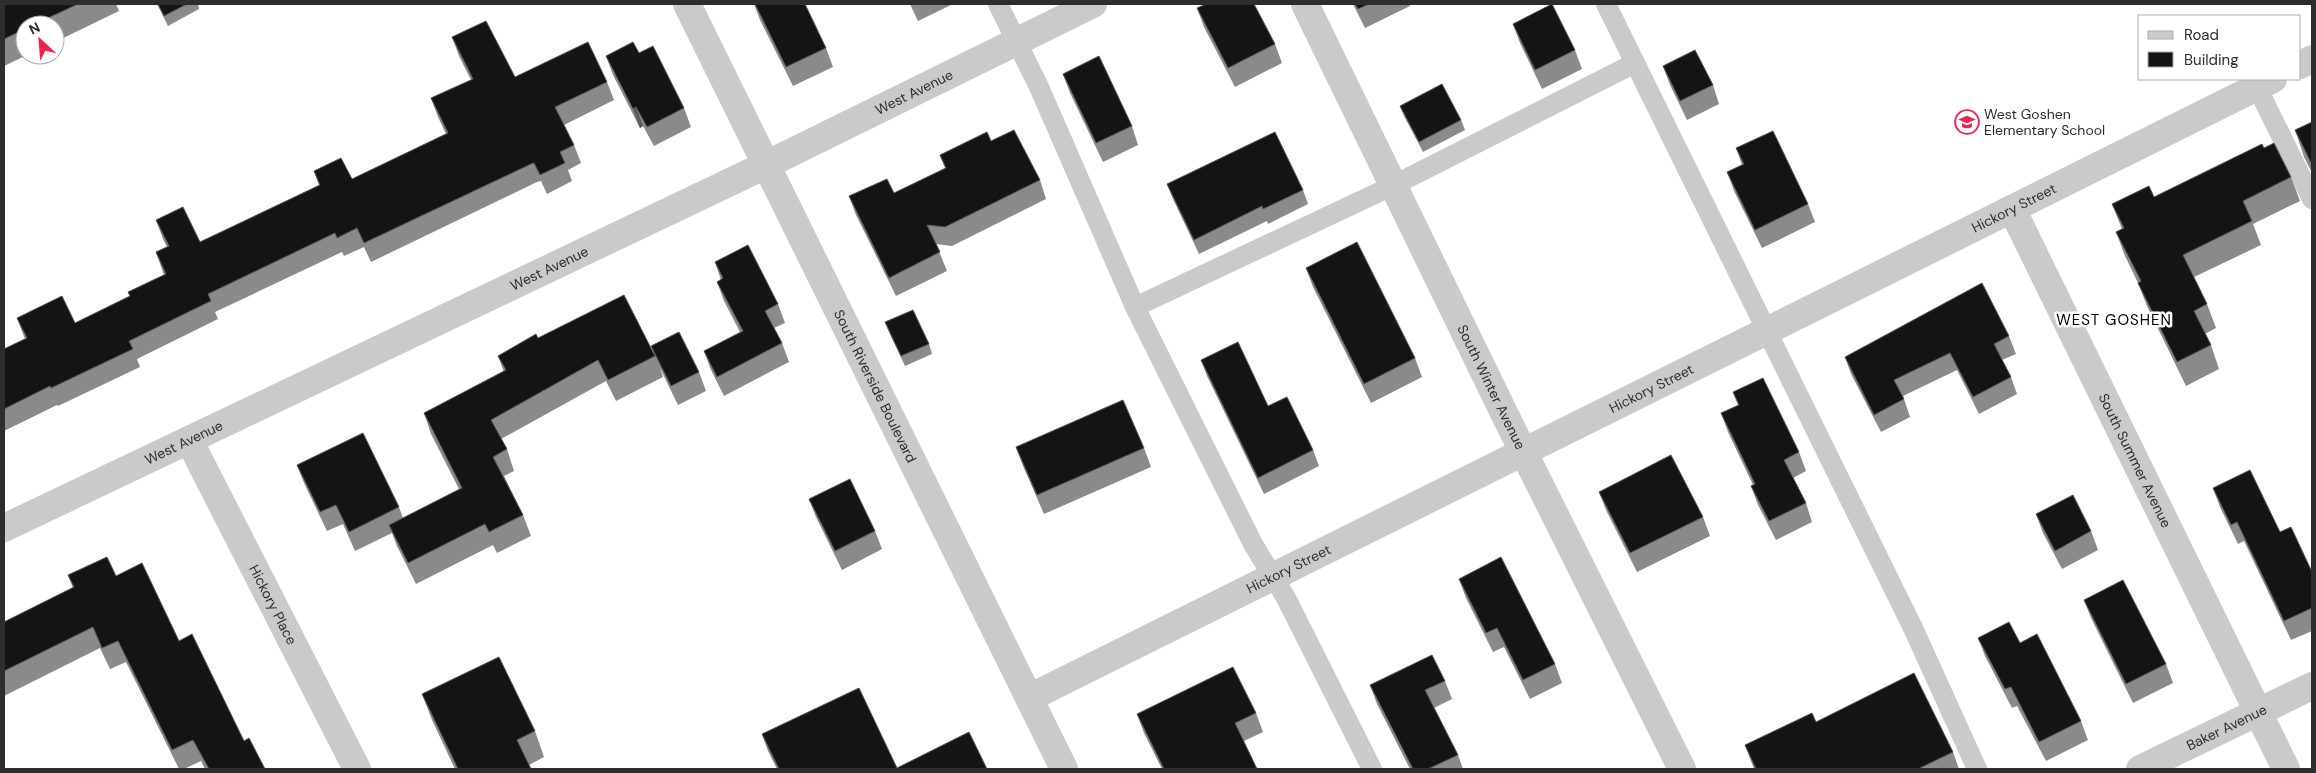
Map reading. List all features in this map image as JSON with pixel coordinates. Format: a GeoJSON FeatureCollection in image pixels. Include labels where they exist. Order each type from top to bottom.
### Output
{"type":"FeatureCollection","features":[{"type":"Feature","properties":{"kind":"street","name":"South Riverside Boulevard"},"geometry":{"type":"LineString","coordinates":[[687,4],[1064,769]]}},
{"type":"Feature","properties":{"kind":"street","name":"West Avenue"},"geometry":{"type":"LineString","coordinates":[[4,528],[766,164],[1093,4]]}},
{"type":"Feature","properties":{"kind":"street","name":"South Winter Avenue"},"geometry":{"type":"LineString","coordinates":[[1305,4],[1392,186],[1682,769]]}},
{"type":"Feature","properties":{"kind":"street","name":"Hickory Street"},"geometry":{"type":"LineString","coordinates":[[1029,698],[2265,83]]}},
{"type":"Feature","properties":{"kind":"street","name":"South Summer Avenue"},"geometry":{"type":"LineString","coordinates":[[2012,209],[2286,769]]}},
{"type":"Feature","properties":{"kind":"street","name":"Hickory Place"},"geometry":{"type":"LineString","coordinates":[[189,440],[357,769]]}},
{"type":"Feature","properties":{"kind":"street","name":"Baker Avenue"},"geometry":{"type":"LineString","coordinates":[[2140,769],[2312,686]]}},
{"type":"Feature","properties":{"kind":"lane"},"geometry":{"type":"LineString","coordinates":[[998,4],[1038,87],[1135,307],[1253,544],[1286,598],[1372,769]]}},
{"type":"Feature","properties":{"kind":"lane"},"geometry":{"type":"LineString","coordinates":[[1606,4],[1913,628],[1977,769]]}},
{"type":"Feature","properties":{"kind":"lane"},"geometry":{"type":"LineString","coordinates":[[1135,307],[1392,186],[1635,63]]}},
{"type":"Feature","properties":{"kind":"lane"},"geometry":{"type":"LineString","coordinates":[[2265,83],[2312,199]]}},
{"type":"Feature","properties":{"kind":"building"},"geometry":{"type":"Polygon","coordinates":[[[4,4],[78,4],[54,15],[15,15],[15,34],[4,39],[4,4]]]}},
{"type":"Feature","properties":{"kind":"building"},"geometry":{"type":"Polygon","coordinates":[[[158,4],[187,4],[164,16],[158,4]]]}},
{"type":"Feature","properties":{"kind":"building"},"geometry":{"type":"Polygon","coordinates":[[[755,4],[805,4],[826,48],[786,67],[755,4]]]}},
{"type":"Feature","properties":{"kind":"building"},"geometry":{"type":"Polygon","coordinates":[[[1206,4],[1254,4],[1275,44],[1228,68],[1197,8],[1206,4]]]}},
{"type":"Feature","properties":{"kind":"building"},"geometry":{"type":"Polygon","coordinates":[[[1355,4],[1369,4],[1358,9],[1355,4]]]}},
{"type":"Feature","properties":{"kind":"building"},"geometry":{"type":"Polygon","coordinates":[[[1552,4],[1575,50],[1535,70],[1513,24],[1552,4]]]}},
{"type":"Feature","properties":{"kind":"building"},"geometry":{"type":"Polygon","coordinates":[[[486,21],[515,77],[588,42],[607,82],[555,107],[574,145],[560,152],[565,163],[540,175],[534,163],[531,164],[364,243],[357,228],[337,238],[335,233],[208,294],[211,301],[129,341],[133,349],[4,409],[4,349],[27,338],[17,318],[62,296],[75,323],[130,296],[128,292],[166,274],[156,252],[169,246],[156,220],[183,207],[200,242],[320,185],[314,171],[341,158],[352,179],[448,133],[431,98],[473,79],[452,37],[486,21]]]}},
{"type":"Feature","properties":{"kind":"building"},"geometry":{"type":"Polygon","coordinates":[[[633,42],[639,53],[653,46],[684,108],[647,127],[636,107],[633,109],[606,56],[633,42]]]}},
{"type":"Feature","properties":{"kind":"building"},"geometry":{"type":"Polygon","coordinates":[[[1695,50],[1713,85],[1680,101],[1663,66],[1695,50]]]}},
{"type":"Feature","properties":{"kind":"building"},"geometry":{"type":"Polygon","coordinates":[[[1099,56],[1132,126],[1096,143],[1063,74],[1099,56]]]}},
{"type":"Feature","properties":{"kind":"building"},"geometry":{"type":"Polygon","coordinates":[[[1442,84],[1461,120],[1419,142],[1400,106],[1442,84]]]}},
{"type":"Feature","properties":{"kind":"building"},"geometry":{"type":"Polygon","coordinates":[[[2312,122],[2312,165],[2295,130],[2312,122]]]}},
{"type":"Feature","properties":{"kind":"building"},"geometry":{"type":"Polygon","coordinates":[[[1014,130],[1040,180],[945,227],[927,225],[940,252],[889,278],[849,196],[887,179],[894,193],[946,168],[940,155],[987,132],[991,141],[1014,130]]]}},
{"type":"Feature","properties":{"kind":"building"},"geometry":{"type":"Polygon","coordinates":[[[1773,131],[1808,204],[1755,230],[1727,172],[1744,164],[1736,148],[1773,131]]]}},
{"type":"Feature","properties":{"kind":"building"},"geometry":{"type":"Polygon","coordinates":[[[1275,132],[1303,190],[1263,209],[1262,206],[1194,240],[1167,184],[1275,132]]]}},
{"type":"Feature","properties":{"kind":"building"},"geometry":{"type":"Polygon","coordinates":[[[2274,143],[2291,177],[2243,201],[2252,221],[2183,255],[2207,304],[2194,311],[2211,345],[2177,362],[2138,283],[2141,281],[2116,232],[2124,228],[2112,204],[2149,186],[2154,197],[2262,144],[2264,148],[2274,143]]]}},
{"type":"Feature","properties":{"kind":"building"},"geometry":{"type":"Polygon","coordinates":[[[1357,242],[1415,358],[1364,384],[1306,268],[1357,242]]]}},
{"type":"Feature","properties":{"kind":"building"},"geometry":{"type":"Polygon","coordinates":[[[748,245],[778,304],[765,311],[782,343],[717,377],[704,351],[743,331],[717,282],[723,278],[715,262],[748,245]]]}},
{"type":"Feature","properties":{"kind":"building"},"geometry":{"type":"Polygon","coordinates":[[[1982,283],[2009,336],[1994,344],[2011,377],[1973,397],[1950,353],[1894,380],[1904,399],[1874,415],[1845,357],[1982,283]]]}},
{"type":"Feature","properties":{"kind":"building"},"geometry":{"type":"Polygon","coordinates":[[[624,295],[655,356],[608,380],[598,360],[491,420],[507,449],[493,457],[523,515],[489,532],[485,524],[408,563],[389,525],[462,488],[424,413],[506,370],[498,356],[536,334],[538,338],[624,295]]]}},
{"type":"Feature","properties":{"kind":"building"},"geometry":{"type":"Polygon","coordinates":[[[913,310],[929,344],[901,356],[885,322],[913,310]]]}},
{"type":"Feature","properties":{"kind":"building"},"geometry":{"type":"Polygon","coordinates":[[[679,332],[699,372],[671,386],[651,346],[679,332]]]}},
{"type":"Feature","properties":{"kind":"building"},"geometry":{"type":"Polygon","coordinates":[[[1238,342],[1268,406],[1287,397],[1313,450],[1258,478],[1201,360],[1238,342]]]}},
{"type":"Feature","properties":{"kind":"building"},"geometry":{"type":"Polygon","coordinates":[[[1763,378],[1799,452],[1784,460],[1806,503],[1769,521],[1751,486],[1755,484],[1721,413],[1739,405],[1733,392],[1763,378]]]}},
{"type":"Feature","properties":{"kind":"building"},"geometry":{"type":"Polygon","coordinates":[[[1123,400],[1144,448],[1037,495],[1016,447],[1123,400]]]}},
{"type":"Feature","properties":{"kind":"building"},"geometry":{"type":"Polygon","coordinates":[[[363,433],[399,507],[349,532],[336,505],[320,512],[297,465],[363,433]]]}},
{"type":"Feature","properties":{"kind":"building"},"geometry":{"type":"Polygon","coordinates":[[[1671,455],[1703,517],[1630,553],[1599,492],[1671,455]]]}},
{"type":"Feature","properties":{"kind":"building"},"geometry":{"type":"Polygon","coordinates":[[[2250,470],[2280,532],[2291,527],[2312,572],[2312,608],[2284,621],[2237,522],[2231,525],[2213,488],[2250,470]]]}},
{"type":"Feature","properties":{"kind":"building"},"geometry":{"type":"Polygon","coordinates":[[[850,479],[875,531],[835,551],[809,499],[850,479]]]}},
{"type":"Feature","properties":{"kind":"building"},"geometry":{"type":"Polygon","coordinates":[[[2073,495],[2091,531],[2055,551],[2036,514],[2073,495]]]}},
{"type":"Feature","properties":{"kind":"building"},"geometry":{"type":"Polygon","coordinates":[[[107,557],[116,576],[142,563],[179,641],[192,634],[244,741],[249,738],[265,769],[209,769],[193,740],[172,750],[118,641],[102,648],[93,627],[4,671],[4,622],[74,587],[68,575],[107,557]]]}},
{"type":"Feature","properties":{"kind":"building"},"geometry":{"type":"Polygon","coordinates":[[[1501,557],[1555,664],[1523,680],[1497,628],[1486,633],[1459,579],[1501,557]]]}},
{"type":"Feature","properties":{"kind":"building"},"geometry":{"type":"Polygon","coordinates":[[[2123,580],[2166,664],[2126,684],[2084,600],[2123,580]]]}},
{"type":"Feature","properties":{"kind":"building"},"geometry":{"type":"Polygon","coordinates":[[[2009,622],[2020,643],[2037,634],[2081,721],[2039,742],[2011,687],[2005,689],[1978,638],[2009,622]]]}},
{"type":"Feature","properties":{"kind":"building"},"geometry":{"type":"Polygon","coordinates":[[[1432,655],[1445,681],[1425,690],[1458,755],[1428,769],[1413,769],[1370,685],[1432,655]]]}},
{"type":"Feature","properties":{"kind":"building"},"geometry":{"type":"Polygon","coordinates":[[[499,657],[535,731],[517,740],[531,769],[458,769],[422,694],[499,657]]]}},
{"type":"Feature","properties":{"kind":"building"},"geometry":{"type":"Polygon","coordinates":[[[1233,667],[1256,713],[1235,723],[1257,769],[1164,769],[1137,714],[1233,667]]]}},
{"type":"Feature","properties":{"kind":"building"},"geometry":{"type":"Polygon","coordinates":[[[1914,673],[1953,752],[1918,769],[1756,769],[1745,745],[1812,713],[1816,722],[1914,673]]]}},
{"type":"Feature","properties":{"kind":"building"},"geometry":{"type":"Polygon","coordinates":[[[859,688],[897,768],[969,732],[987,769],[779,769],[762,734],[859,688]]]}},
{"type":"Feature","properties":{"kind":"place","name":"West Goshen Elementary School"},"geometry":{"type":"Point","coordinates":[1967,122]}},
{"type":"Feature","properties":{"kind":"district","name":"WEST GOSHEN"},"geometry":{"type":"Point","coordinates":[2114,320]}}]}
